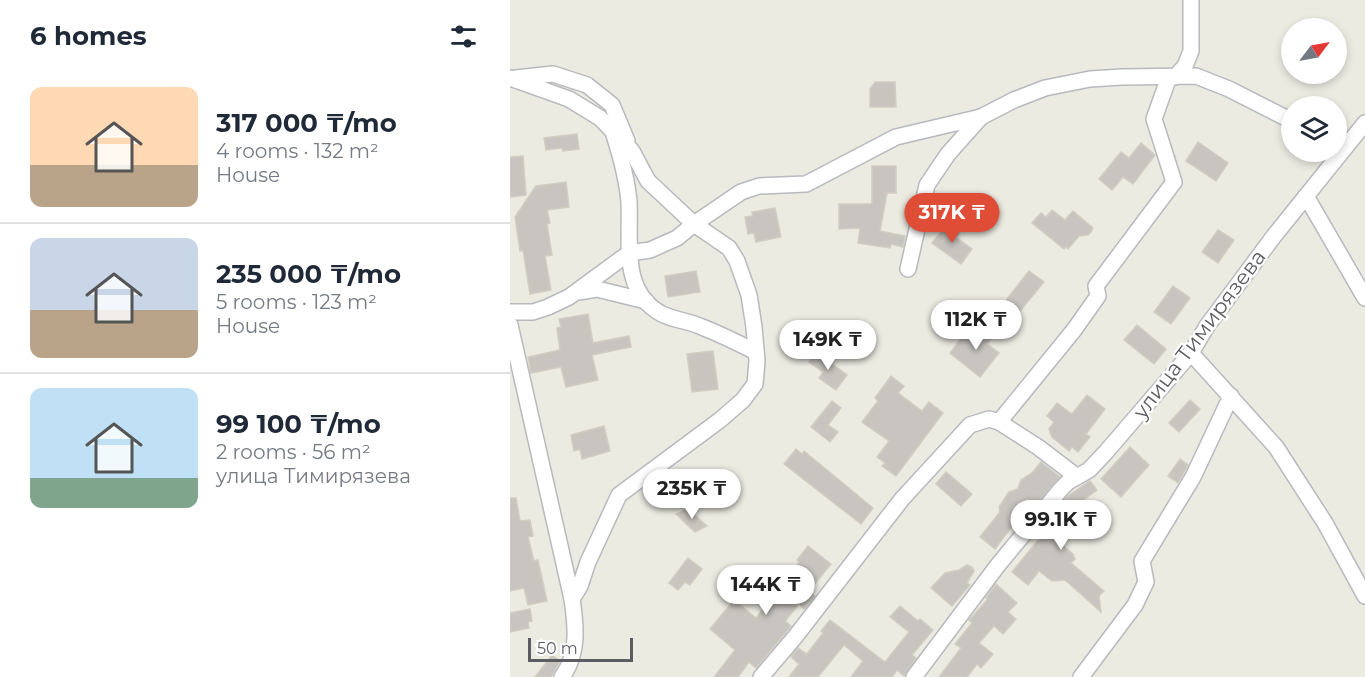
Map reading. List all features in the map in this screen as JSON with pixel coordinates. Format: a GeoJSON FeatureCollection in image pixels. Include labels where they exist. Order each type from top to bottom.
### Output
{"type":"FeatureCollection","features":[{"type":"Feature","properties":{"kind":"street"},"geometry":{"type":"LineString","coordinates":[[999,422],[1074,330],[1098,296],[1096,286],[1174,182],[1154,119],[1172,77],[1185,66],[1191,51],[1191,0]]}},
{"type":"Feature","properties":{"kind":"street"},"geometry":{"type":"LineString","coordinates":[[510,78],[553,74],[587,85],[612,105],[648,181],[694,224],[729,248],[737,261],[749,296],[756,352],[755,384],[743,400],[669,459],[619,495],[588,562],[580,586],[572,599]]}},
{"type":"Feature","properties":{"kind":"street"},"geometry":{"type":"LineString","coordinates":[[510,312],[533,312],[548,308],[629,254],[650,250],[677,238],[741,192],[759,186],[806,184],[896,137],[981,117],[1014,100],[1045,88],[1090,79],[1196,76],[1281,116]]}},
{"type":"Feature","properties":{"kind":"street"},"geometry":{"type":"LineString","coordinates":[[510,78],[569,99],[600,118],[632,151]]}},
{"type":"Feature","properties":{"kind":"street"},"geometry":{"type":"LineString","coordinates":[[908,269],[927,185],[948,154],[981,117]]}},
{"type":"Feature","properties":{"kind":"street","name":"улица Тимирязева"},"geometry":{"type":"LineString","coordinates":[[1347,140],[1365,123]]}},
{"type":"Feature","properties":{"kind":"street"},"geometry":{"type":"LineString","coordinates":[[614,132],[625,169],[629,202],[629,254],[635,286],[646,301],[662,314],[700,326],[756,352]]}},
{"type":"Feature","properties":{"kind":"street","name":"улица Тимирязева"},"geometry":{"type":"LineString","coordinates":[[914,677],[998,565],[1061,489],[1089,470],[1191,353],[1207,326],[1330,162]]}},
{"type":"Feature","properties":{"kind":"street"},"geometry":{"type":"LineString","coordinates":[[1306,196],[1365,298]]}},
{"type":"Feature","properties":{"kind":"street"},"geometry":{"type":"LineString","coordinates":[[575,292],[597,289],[646,301]]}},
{"type":"Feature","properties":{"kind":"street"},"geometry":{"type":"LineString","coordinates":[[510,325],[575,619],[575,648],[570,666],[562,677]]}},
{"type":"Feature","properties":{"kind":"street"},"geometry":{"type":"LineString","coordinates":[[1191,353],[1276,447],[1325,523],[1365,596]]}},
{"type":"Feature","properties":{"kind":"street"},"geometry":{"type":"LineString","coordinates":[[1081,677],[1135,605],[1146,582],[1142,561],[1193,477],[1231,396]]}},
{"type":"Feature","properties":{"kind":"street"},"geometry":{"type":"LineString","coordinates":[[761,677],[795,637],[902,499],[970,425],[990,419],[999,422],[1038,447],[1076,477]]}},
{"type":"Feature","properties":{"kind":"building"},"geometry":{"type":"Polygon","coordinates":[[[875,82],[895,82],[896,107],[870,107],[870,89],[875,82]]]}},
{"type":"Feature","properties":{"kind":"building"},"geometry":{"type":"Polygon","coordinates":[[[577,134],[579,149],[546,150],[544,138],[577,134]]]}},
{"type":"Feature","properties":{"kind":"building"},"geometry":{"type":"Polygon","coordinates":[[[1198,142],[1228,163],[1216,181],[1186,161],[1198,142]]]}},
{"type":"Feature","properties":{"kind":"building"},"geometry":{"type":"Polygon","coordinates":[[[1141,143],[1155,155],[1133,184],[1123,177],[1112,190],[1099,179],[1121,152],[1129,158],[1141,143]]]}},
{"type":"Feature","properties":{"kind":"building"},"geometry":{"type":"Polygon","coordinates":[[[523,156],[526,195],[510,197],[510,157],[523,156]]]}},
{"type":"Feature","properties":{"kind":"building"},"geometry":{"type":"Polygon","coordinates":[[[872,166],[896,166],[896,193],[887,193],[880,231],[905,236],[903,247],[891,244],[890,248],[858,243],[860,228],[839,229],[839,204],[872,204],[872,166]]]}},
{"type":"Feature","properties":{"kind":"building"},"geometry":{"type":"Polygon","coordinates":[[[566,182],[569,207],[547,210],[552,255],[545,256],[551,290],[530,294],[515,217],[536,186],[566,182]]]}},
{"type":"Feature","properties":{"kind":"building"},"geometry":{"type":"Polygon","coordinates":[[[775,208],[781,237],[756,242],[754,233],[748,234],[745,217],[753,216],[752,212],[775,208]]]}},
{"type":"Feature","properties":{"kind":"building"},"geometry":{"type":"Polygon","coordinates":[[[1052,210],[1065,220],[1073,211],[1093,228],[1091,232],[1088,235],[1079,236],[1068,249],[1066,247],[1064,249],[1032,223],[1041,213],[1046,217],[1052,210]]]}},
{"type":"Feature","properties":{"kind":"building"},"geometry":{"type":"Polygon","coordinates":[[[947,224],[959,233],[956,237],[972,249],[961,264],[932,243],[947,224]]]}},
{"type":"Feature","properties":{"kind":"building"},"geometry":{"type":"Polygon","coordinates":[[[1218,230],[1234,240],[1218,263],[1202,252],[1218,230]]]}},
{"type":"Feature","properties":{"kind":"building"},"geometry":{"type":"Polygon","coordinates":[[[696,271],[700,292],[668,297],[665,276],[696,271]]]}},
{"type":"Feature","properties":{"kind":"building"},"geometry":{"type":"Polygon","coordinates":[[[1029,271],[1044,282],[1017,315],[1010,318],[999,309],[1029,271]]]}},
{"type":"Feature","properties":{"kind":"building"},"geometry":{"type":"Polygon","coordinates":[[[1173,286],[1190,298],[1171,324],[1154,312],[1173,286]]]}},
{"type":"Feature","properties":{"kind":"building"},"geometry":{"type":"Polygon","coordinates":[[[588,314],[593,343],[629,336],[631,347],[592,355],[598,380],[566,387],[561,367],[531,373],[528,357],[560,350],[557,328],[561,327],[559,319],[588,314]]]}},
{"type":"Feature","properties":{"kind":"building"},"geometry":{"type":"Polygon","coordinates":[[[1137,325],[1166,349],[1154,364],[1124,340],[1137,325]]]}},
{"type":"Feature","properties":{"kind":"building"},"geometry":{"type":"Polygon","coordinates":[[[975,326],[981,331],[983,327],[994,335],[987,344],[999,353],[980,377],[950,353],[965,333],[968,335],[975,326]]]}},
{"type":"Feature","properties":{"kind":"building"},"geometry":{"type":"Polygon","coordinates":[[[713,351],[718,389],[692,392],[687,354],[713,351]]]}},
{"type":"Feature","properties":{"kind":"building"},"geometry":{"type":"Polygon","coordinates":[[[816,352],[847,375],[836,390],[819,378],[823,372],[809,362],[816,352]]]}},
{"type":"Feature","properties":{"kind":"building"},"geometry":{"type":"Polygon","coordinates":[[[891,376],[904,386],[898,393],[922,411],[929,402],[943,413],[896,476],[882,466],[885,463],[877,457],[889,441],[862,422],[878,401],[875,398],[891,376]]]}},
{"type":"Feature","properties":{"kind":"building"},"geometry":{"type":"Polygon","coordinates":[[[1087,395],[1105,409],[1086,434],[1090,437],[1078,452],[1072,447],[1069,451],[1052,437],[1049,429],[1054,422],[1047,416],[1057,403],[1072,414],[1087,395]]]}},
{"type":"Feature","properties":{"kind":"building"},"geometry":{"type":"Polygon","coordinates":[[[1190,400],[1200,409],[1179,432],[1169,423],[1190,400]]]}},
{"type":"Feature","properties":{"kind":"building"},"geometry":{"type":"Polygon","coordinates":[[[832,401],[841,408],[828,425],[838,432],[830,442],[811,427],[832,401]]]}},
{"type":"Feature","properties":{"kind":"building"},"geometry":{"type":"Polygon","coordinates":[[[604,426],[610,451],[582,459],[580,449],[574,451],[571,435],[604,426]]]}},
{"type":"Feature","properties":{"kind":"building"},"geometry":{"type":"Polygon","coordinates":[[[1130,447],[1149,465],[1121,497],[1101,479],[1130,447]]]}},
{"type":"Feature","properties":{"kind":"building"},"geometry":{"type":"Polygon","coordinates":[[[796,449],[802,454],[804,451],[873,508],[861,524],[784,464],[796,449]]]}},
{"type":"Feature","properties":{"kind":"building"},"geometry":{"type":"Polygon","coordinates":[[[1180,459],[1188,465],[1178,483],[1168,476],[1180,459]]]}},
{"type":"Feature","properties":{"kind":"building"},"geometry":{"type":"Polygon","coordinates":[[[1041,462],[1060,477],[1019,524],[1016,521],[995,549],[980,537],[1000,512],[999,507],[1009,492],[1018,489],[1021,480],[1032,473],[1041,462]]]}},
{"type":"Feature","properties":{"kind":"building"},"geometry":{"type":"Polygon","coordinates":[[[946,472],[972,494],[961,506],[936,484],[946,472]]]}},
{"type":"Feature","properties":{"kind":"building"},"geometry":{"type":"Polygon","coordinates":[[[1090,481],[1097,490],[1075,506],[1085,514],[1061,544],[1073,554],[1075,559],[1071,563],[1104,591],[1099,596],[1101,612],[1065,580],[1052,581],[1039,571],[1028,585],[1012,572],[1065,507],[1061,504],[1068,496],[1090,481]]]}},
{"type":"Feature","properties":{"kind":"building"},"geometry":{"type":"Polygon","coordinates":[[[510,498],[516,498],[520,521],[530,520],[533,536],[528,537],[534,561],[538,560],[547,601],[528,605],[524,588],[510,591],[510,498]]]}},
{"type":"Feature","properties":{"kind":"building"},"geometry":{"type":"Polygon","coordinates":[[[688,509],[707,526],[695,532],[676,514],[688,509]]]}},
{"type":"Feature","properties":{"kind":"building"},"geometry":{"type":"Polygon","coordinates":[[[808,546],[831,564],[809,591],[815,596],[804,609],[799,604],[785,621],[791,626],[756,668],[749,662],[738,677],[714,677],[735,650],[710,629],[734,600],[756,618],[769,602],[745,582],[755,570],[784,595],[803,571],[797,565],[799,562],[797,560],[808,546]]]}},
{"type":"Feature","properties":{"kind":"building"},"geometry":{"type":"Polygon","coordinates":[[[688,558],[702,569],[690,585],[685,582],[678,590],[669,583],[688,558]]]}},
{"type":"Feature","properties":{"kind":"building"},"geometry":{"type":"Polygon","coordinates":[[[967,565],[974,571],[967,583],[970,585],[952,606],[931,588],[945,573],[959,570],[967,565]]]}},
{"type":"Feature","properties":{"kind":"building"},"geometry":{"type":"Polygon","coordinates":[[[996,584],[1017,603],[1008,612],[1016,619],[1003,634],[994,626],[979,643],[993,654],[981,668],[977,664],[967,677],[939,677],[961,648],[955,644],[972,623],[969,620],[988,599],[986,598],[996,584]]]}},
{"type":"Feature","properties":{"kind":"building"},"geometry":{"type":"Polygon","coordinates":[[[900,606],[933,630],[912,655],[916,658],[904,676],[897,670],[892,677],[851,677],[863,661],[844,645],[818,677],[789,677],[799,664],[791,657],[798,648],[807,654],[830,620],[885,662],[909,632],[890,617],[900,606]]]}},
{"type":"Feature","properties":{"kind":"building"},"geometry":{"type":"Polygon","coordinates":[[[530,609],[532,621],[528,622],[529,628],[510,632],[510,613],[530,609]]]}},
{"type":"Feature","properties":{"kind":"building"},"geometry":{"type":"Polygon","coordinates":[[[552,655],[560,661],[551,677],[535,677],[552,655]]]}}]}
